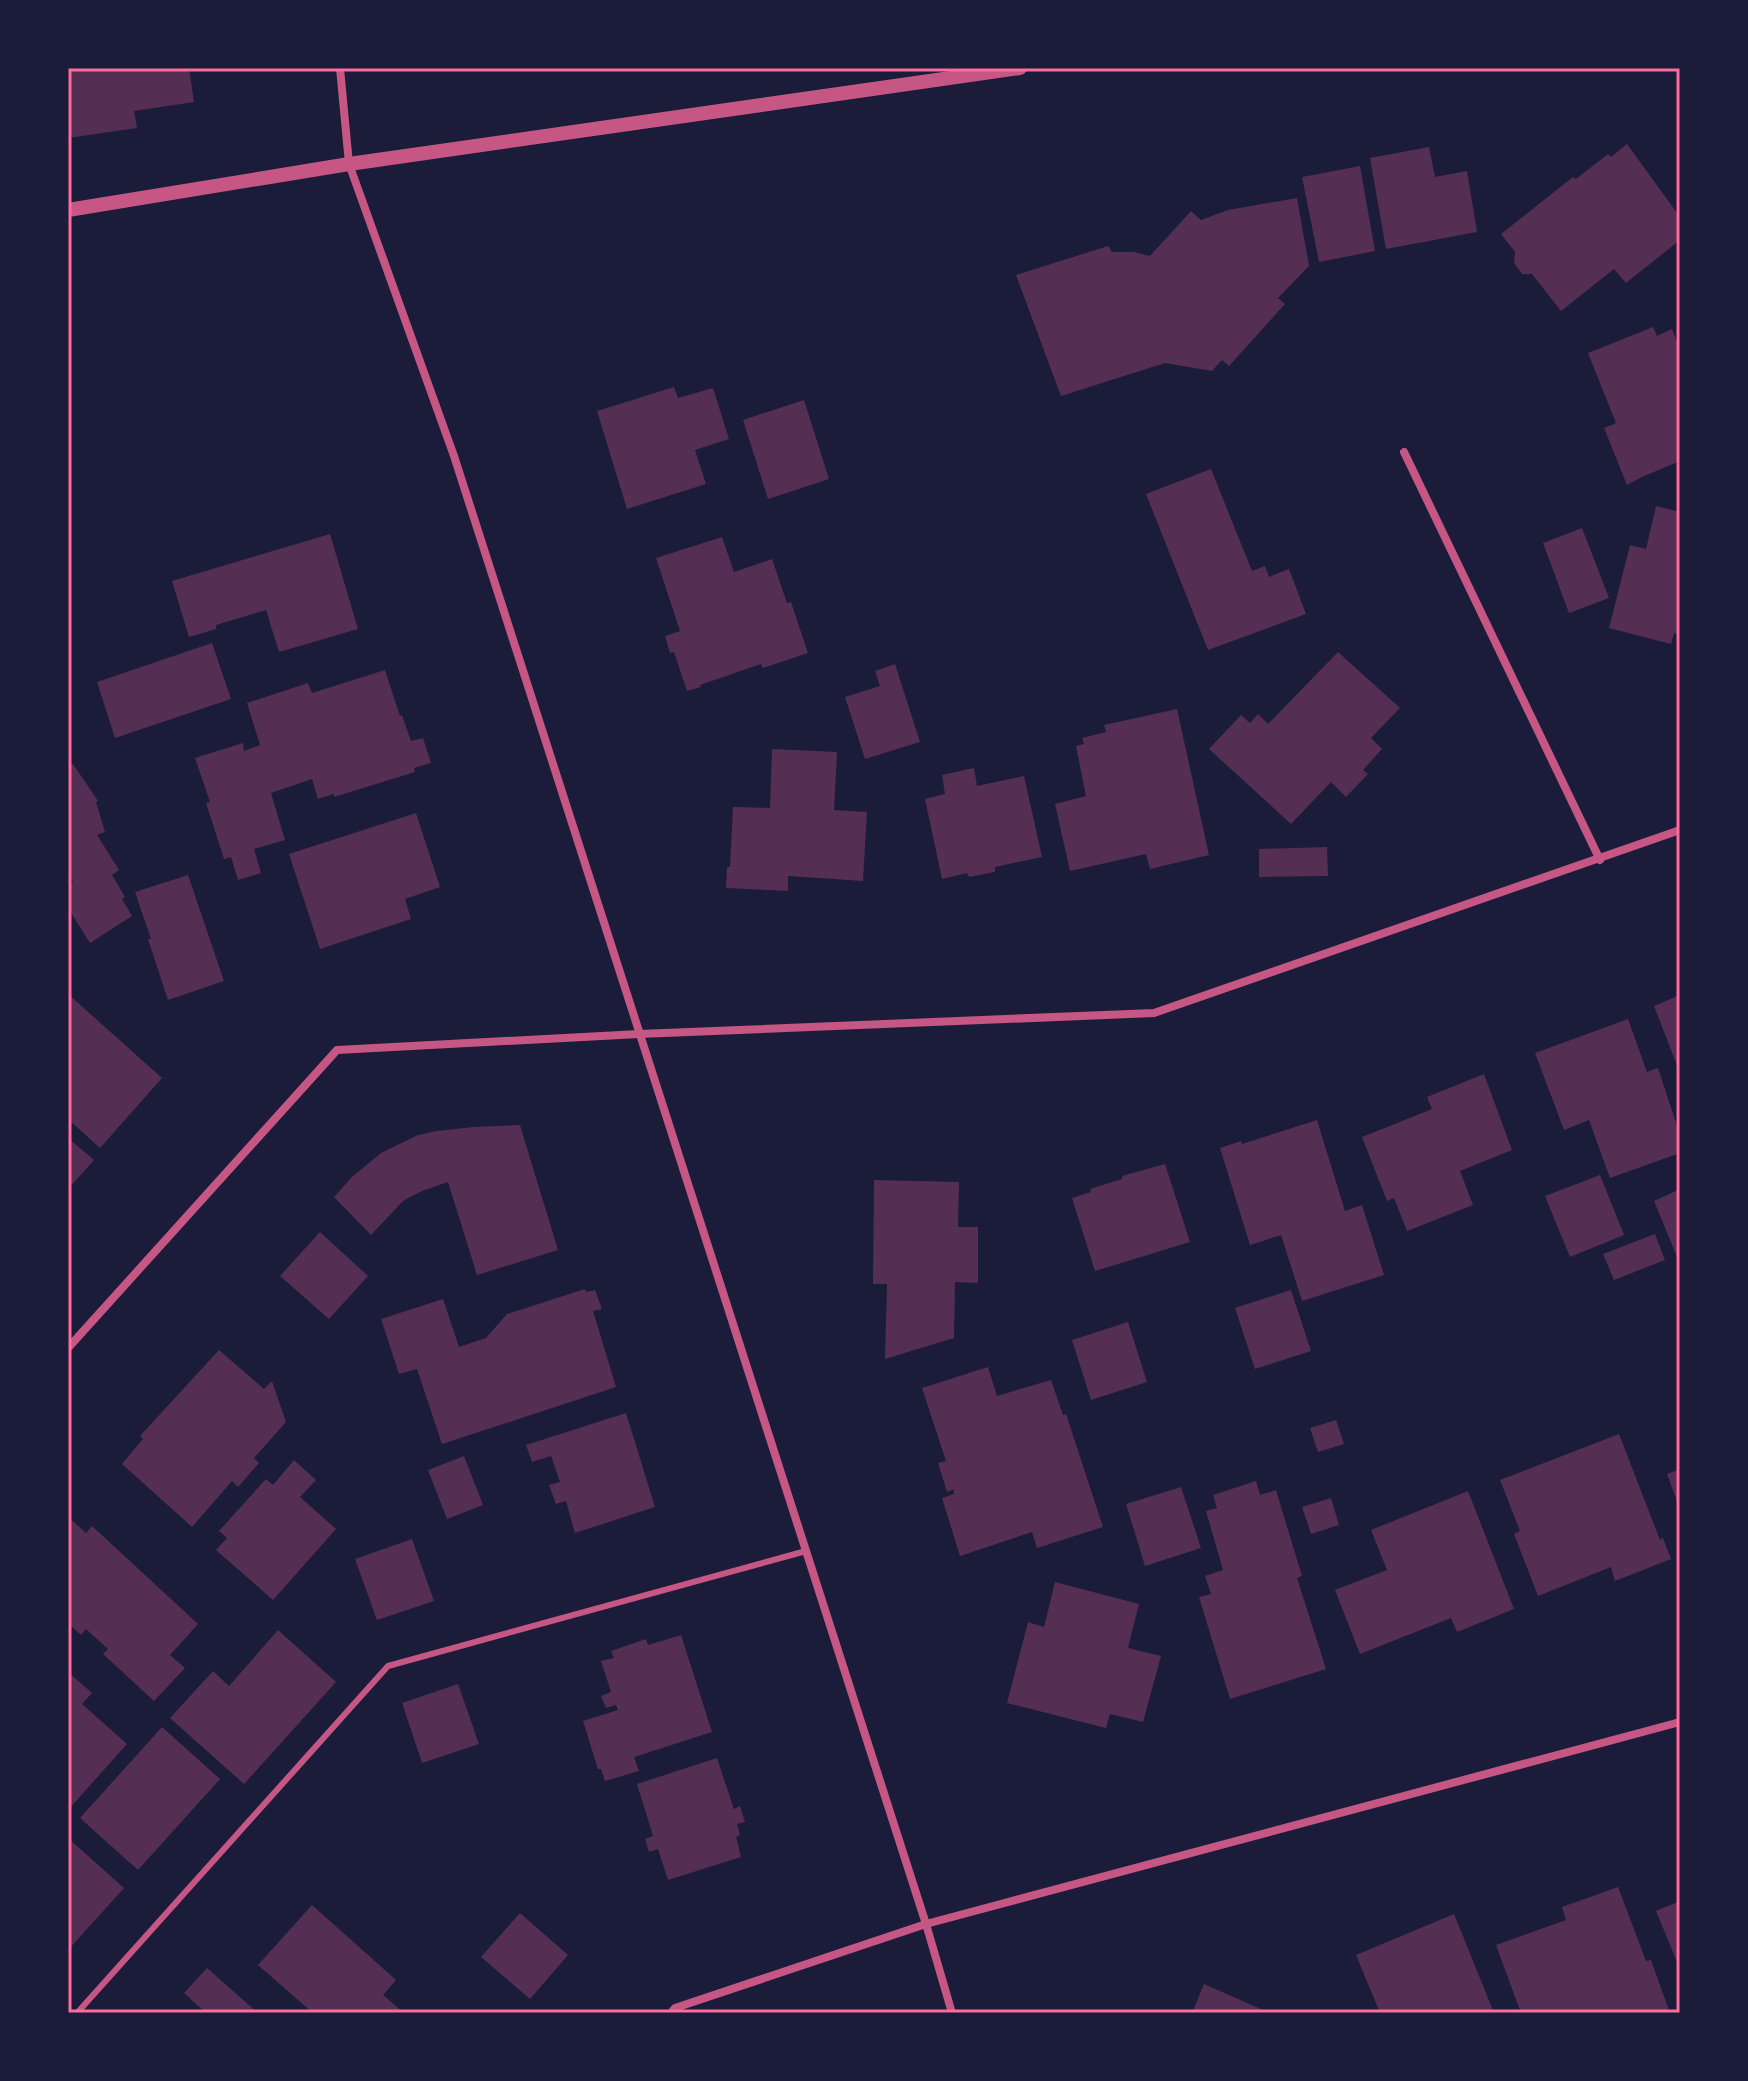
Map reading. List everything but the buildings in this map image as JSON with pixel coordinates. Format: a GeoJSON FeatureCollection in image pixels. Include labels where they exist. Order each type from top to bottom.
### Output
{"type":"FeatureCollection","features":[{"type":"Feature","properties":{"kind":"street"},"geometry":{"type":"LineString","coordinates":[[340,68],[349,164],[454,456],[952,2013]]}},
{"type":"Feature","properties":{"kind":"street"},"geometry":{"type":"LineString","coordinates":[[68,210],[349,164],[1020,68]]}},
{"type":"Feature","properties":{"kind":"street"},"geometry":{"type":"LineString","coordinates":[[1404,452],[1600,860]]}},
{"type":"Feature","properties":{"kind":"street"},"geometry":{"type":"LineString","coordinates":[[68,1348],[337,1050],[1154,1013],[1680,830]]}},
{"type":"Feature","properties":{"kind":"street"},"geometry":{"type":"LineString","coordinates":[[671,2013],[675,2008],[926,1924],[1680,1722]]}},
{"type":"Feature","properties":{"kind":"lane"},"geometry":{"type":"LineString","coordinates":[[77,2013],[388,1666],[806,1551]]}}]}
